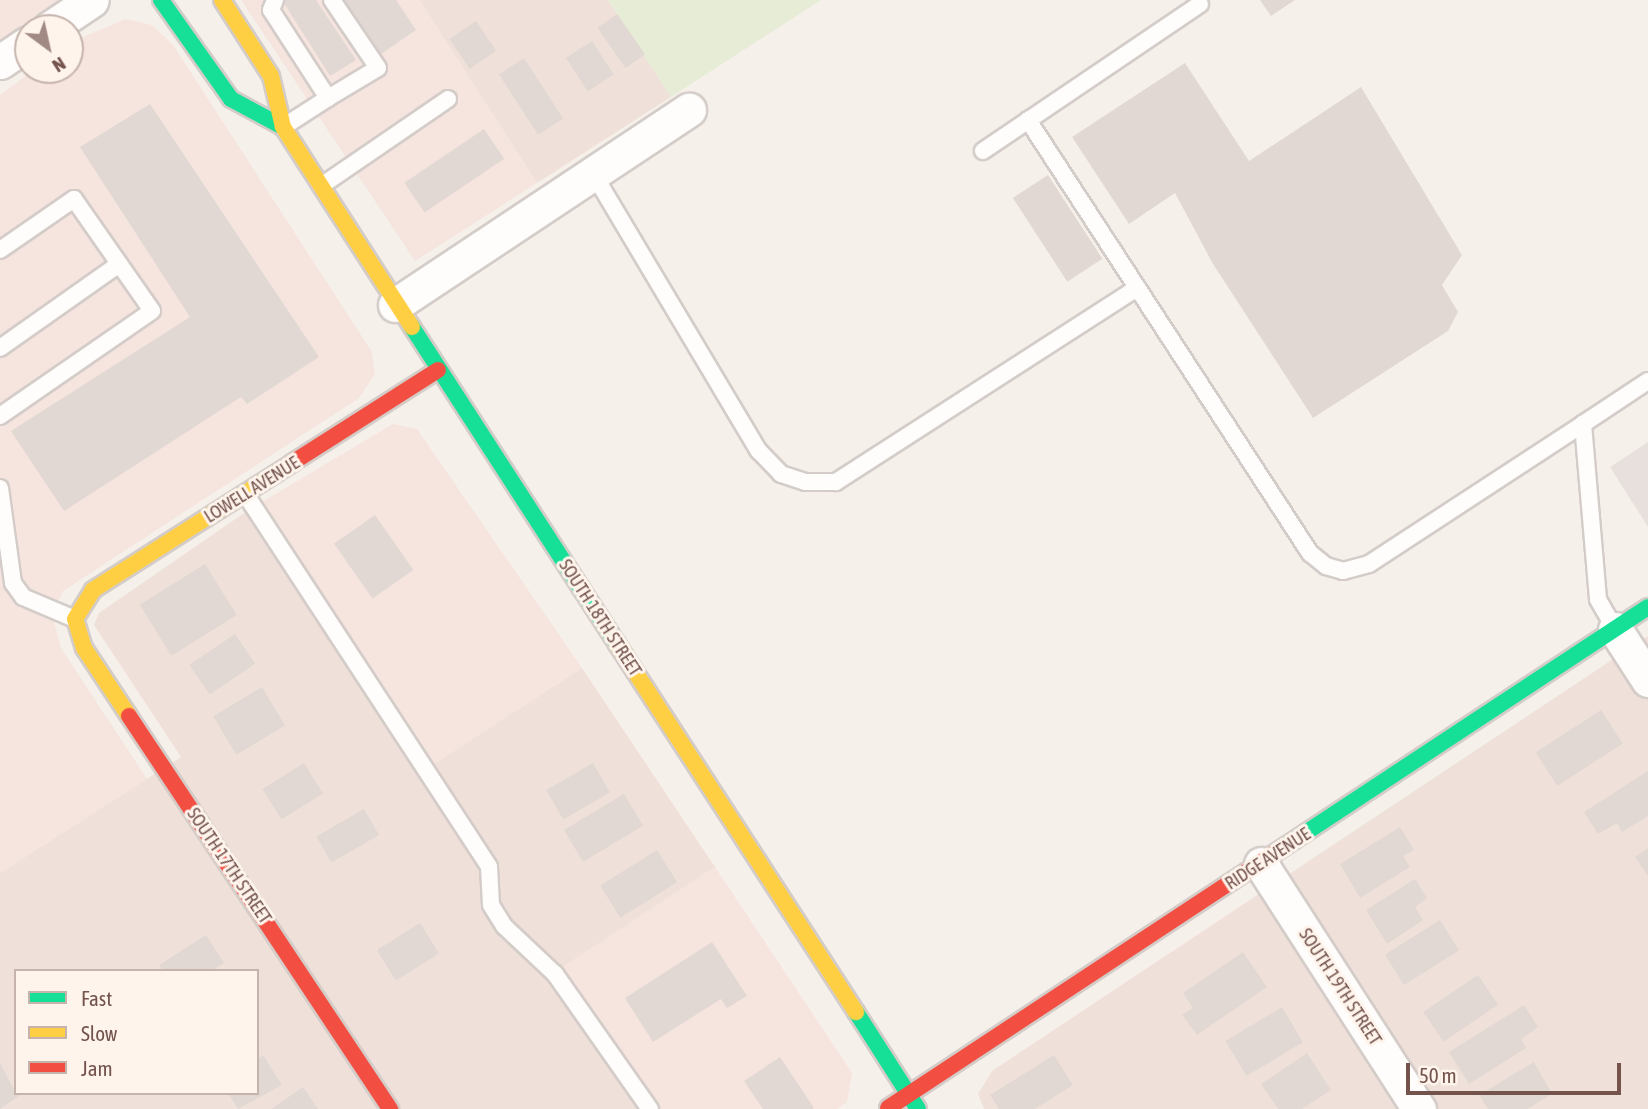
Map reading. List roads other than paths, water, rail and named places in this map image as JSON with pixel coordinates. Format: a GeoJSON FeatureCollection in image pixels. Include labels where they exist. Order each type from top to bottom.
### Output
{"type":"FeatureCollection","features":[{"type":"Feature","properties":{"kind":"street"},"geometry":{"type":"LineString","coordinates":[[71,14],[92,0]]}},
{"type":"Feature","properties":{"kind":"street","name":"SOUTH 18TH STREET"},"geometry":{"type":"LineString","coordinates":[[161,0],[231,99],[283,127]]}},
{"type":"Feature","properties":{"kind":"street","name":"SOUTH 18TH STREET"},"geometry":{"type":"LineString","coordinates":[[222,0],[271,76],[283,127],[395,305],[918,1109]]}},
{"type":"Feature","properties":{"kind":"street"},"geometry":{"type":"LineString","coordinates":[[395,305],[689,110]]}},
{"type":"Feature","properties":{"kind":"street","name":"LOWELL AVENUE"},"geometry":{"type":"LineString","coordinates":[[75,619],[93,590],[246,495],[438,370]]}},
{"type":"Feature","properties":{"kind":"street","name":"RIDGE AVENUE"},"geometry":{"type":"LineString","coordinates":[[886,1109],[1648,607]]}},
{"type":"Feature","properties":{"kind":"street","name":"SOUTH 17TH STREET"},"geometry":{"type":"LineString","coordinates":[[75,619],[84,648],[390,1109]]}},
{"type":"Feature","properties":{"kind":"street"},"geometry":{"type":"LineString","coordinates":[[1615,629],[1648,680]]}},
{"type":"Feature","properties":{"kind":"street","name":"SOUTH 19TH STREET"},"geometry":{"type":"LineString","coordinates":[[1261,864],[1419,1109]]}},
{"type":"Feature","properties":{"kind":"lane"},"geometry":{"type":"LineString","coordinates":[[275,0],[271,10],[312,61],[328,98]]}},
{"type":"Feature","properties":{"kind":"lane"},"geometry":{"type":"LineString","coordinates":[[283,127],[378,68],[348,36],[330,4]]}},
{"type":"Feature","properties":{"kind":"lane"},"geometry":{"type":"LineString","coordinates":[[983,151],[1200,4]]}},
{"type":"Feature","properties":{"kind":"lane"},"geometry":{"type":"LineString","coordinates":[[250,43],[288,29]]}},
{"type":"Feature","properties":{"kind":"lane"},"geometry":{"type":"LineString","coordinates":[[321,186],[448,99]]}},
{"type":"Feature","properties":{"kind":"lane"},"geometry":{"type":"LineString","coordinates":[[1028,120],[1310,554],[1326,566],[1343,570],[1369,564],[1648,380]]}},
{"type":"Feature","properties":{"kind":"lane"},"geometry":{"type":"LineString","coordinates":[[593,173],[760,451],[781,474],[806,482],[836,482],[1137,288]]}},
{"type":"Feature","properties":{"kind":"lane"},"geometry":{"type":"LineString","coordinates":[[0,250],[74,199],[152,311],[0,416]]}},
{"type":"Feature","properties":{"kind":"lane"},"geometry":{"type":"LineString","coordinates":[[0,348],[119,264]]}},
{"type":"Feature","properties":{"kind":"lane"},"geometry":{"type":"LineString","coordinates":[[1583,424],[1598,599],[1615,629]]}},
{"type":"Feature","properties":{"kind":"lane"},"geometry":{"type":"LineString","coordinates":[[0,488],[13,583],[23,597],[75,619]]}},
{"type":"Feature","properties":{"kind":"lane"},"geometry":{"type":"LineString","coordinates":[[246,495],[489,867],[491,905],[504,926],[555,974],[650,1109]]}}]}
